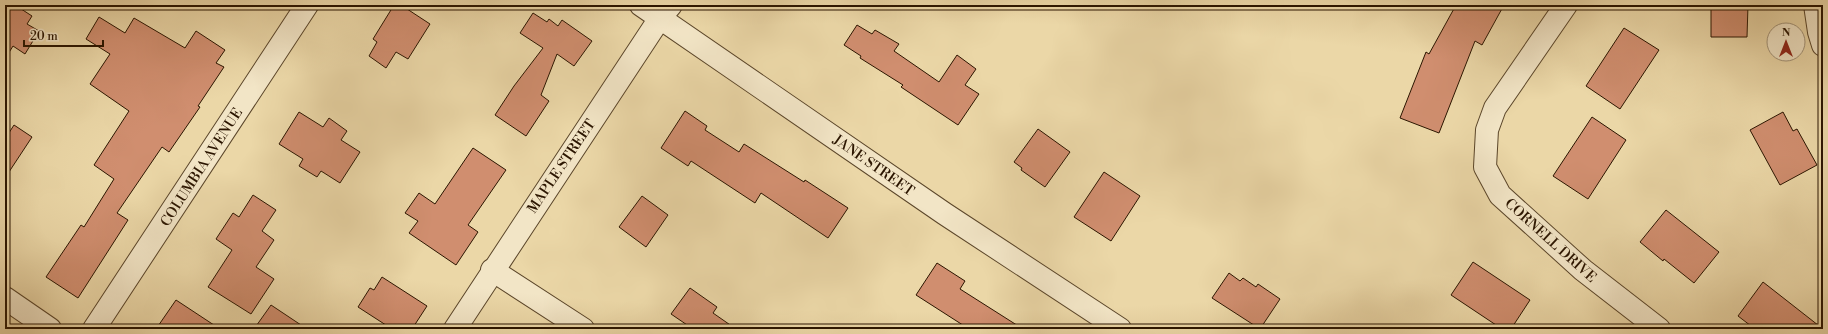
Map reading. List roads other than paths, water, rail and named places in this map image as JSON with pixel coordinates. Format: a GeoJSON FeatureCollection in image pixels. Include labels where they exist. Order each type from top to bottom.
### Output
{"type":"FeatureCollection","features":[{"type":"Feature","properties":{"kind":"street","name":"COLUMBIA AVENUE"},"geometry":{"type":"LineString","coordinates":[[94,329],[307,5]]}},
{"type":"Feature","properties":{"kind":"street","name":"JANE STREET"},"geometry":{"type":"LineString","coordinates":[[641,5],[665,12],[945,214],[1111,326]]}},
{"type":"Feature","properties":{"kind":"street","name":"CORNELL DRIVE"},"geometry":{"type":"LineString","coordinates":[[1566,5],[1495,108],[1487,130],[1485,167],[1500,195],[1583,270],[1659,329]]}},
{"type":"Feature","properties":{"kind":"street"},"geometry":{"type":"LineString","coordinates":[[1815,5],[1819,32],[1823,45]]}},
{"type":"Feature","properties":{"kind":"street","name":"MAPLE STREET"},"geometry":{"type":"LineString","coordinates":[[455,329],[492,270],[665,12]]}},
{"type":"Feature","properties":{"kind":"street"},"geometry":{"type":"LineString","coordinates":[[492,270],[583,329]]}},
{"type":"Feature","properties":{"kind":"street"},"geometry":{"type":"LineString","coordinates":[[5,298],[50,329]]}}]}
